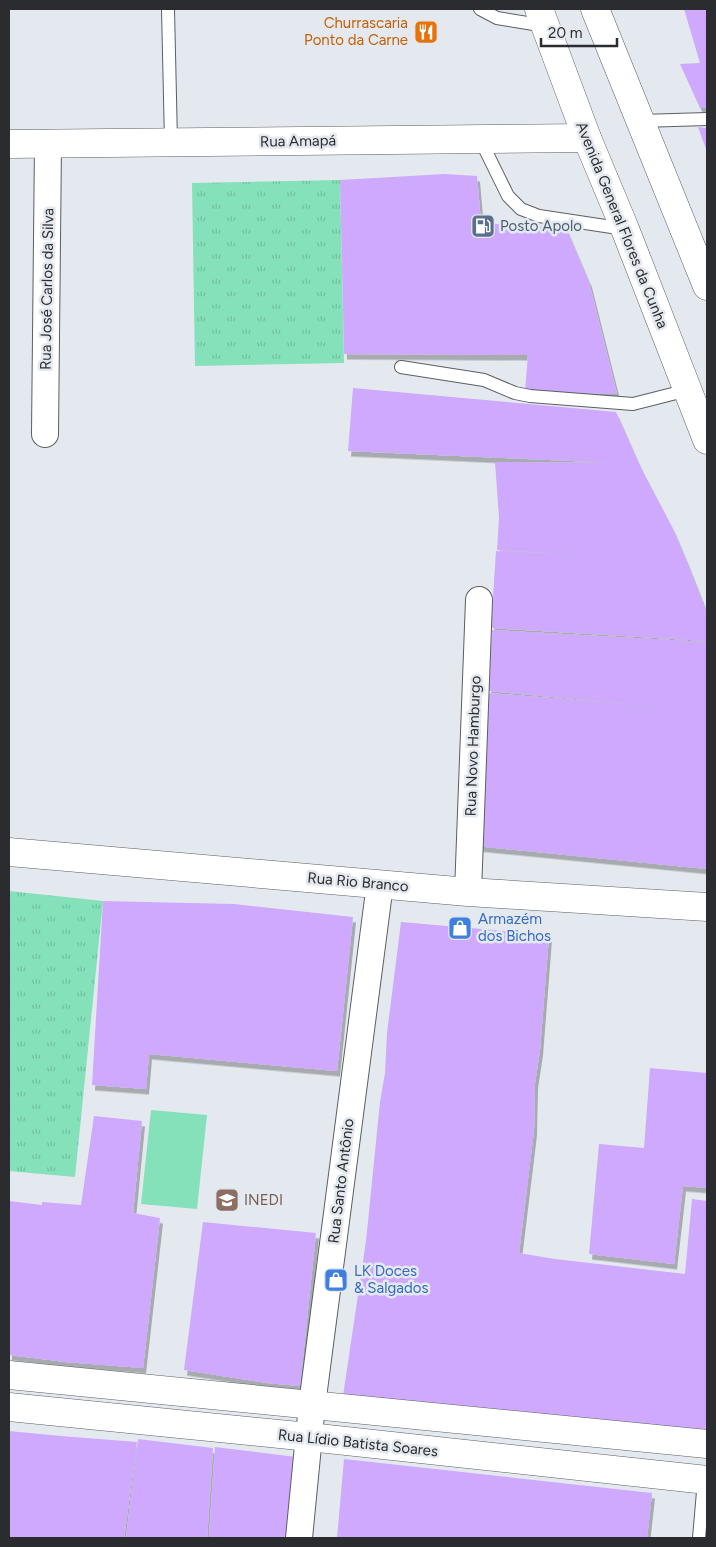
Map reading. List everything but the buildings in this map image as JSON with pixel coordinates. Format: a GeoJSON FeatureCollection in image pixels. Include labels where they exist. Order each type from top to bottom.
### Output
{"type":"FeatureCollection","features":[{"type":"Feature","properties":{"kind":"main road"},"geometry":{"type":"LineString","coordinates":[[595,9],[706,282]]}},
{"type":"Feature","properties":{"kind":"main road","name":"Avenida General Flores da Cunha"},"geometry":{"type":"LineString","coordinates":[[542,17],[707,440]]}},
{"type":"Feature","properties":{"kind":"main road","name":"Rua Amapá"},"geometry":{"type":"LineString","coordinates":[[9,144],[588,138]]}},
{"type":"Feature","properties":{"kind":"main road","name":"Rua Rio Branco"},"geometry":{"type":"LineString","coordinates":[[9,852],[468,892],[707,907]]}},
{"type":"Feature","properties":{"kind":"main road"},"geometry":{"type":"LineString","coordinates":[[9,1375],[707,1444]]}},
{"type":"Feature","properties":{"kind":"main road"},"geometry":{"type":"LineString","coordinates":[[130,1419],[133,1387]]}},
{"type":"Feature","properties":{"kind":"main road","name":"Rua Lídio Batista Soares"},"geometry":{"type":"LineString","coordinates":[[9,1407],[706,1480]]}},
{"type":"Feature","properties":{"kind":"main road"},"geometry":{"type":"LineString","coordinates":[[545,1463],[551,1429]]}},
{"type":"Feature","properties":{"kind":"street","name":"Rua José Carlos da Silva"},"geometry":{"type":"LineString","coordinates":[[45,434],[48,144]]}},
{"type":"Feature","properties":{"kind":"street","name":"Rua Novo Hamburgo"},"geometry":{"type":"LineString","coordinates":[[468,892],[479,600]]}},
{"type":"Feature","properties":{"kind":"street","name":"Rua Santo Antônio"},"geometry":{"type":"LineString","coordinates":[[299,1538],[312,1405],[380,884]]}},
{"type":"Feature","properties":{"kind":"lane"},"geometry":{"type":"LineString","coordinates":[[168,9],[171,142]]}},
{"type":"Feature","properties":{"kind":"lane"},"geometry":{"type":"LineString","coordinates":[[480,9],[497,18],[542,17]]}},
{"type":"Feature","properties":{"kind":"lane"},"geometry":{"type":"LineString","coordinates":[[641,121],[707,118]]}},
{"type":"Feature","properties":{"kind":"lane"},"geometry":{"type":"LineString","coordinates":[[480,139],[508,196],[521,209],[540,216],[625,229]]}},
{"type":"Feature","properties":{"kind":"lane"},"geometry":{"type":"LineString","coordinates":[[401,367],[484,380],[530,396],[633,404],[688,390]]}},
{"type":"Feature","properties":{"kind":"lane"},"geometry":{"type":"LineString","coordinates":[[699,1538],[706,1480]]}},
{"type":"Feature","properties":{"kind":"green space"},"geometry":{"type":"Polygon","coordinates":[[[340,180],[344,363],[195,366],[192,183],[340,180]]]}},
{"type":"Feature","properties":{"kind":"green space"},"geometry":{"type":"Polygon","coordinates":[[[9,891],[103,901],[75,1177],[9,1171],[9,891]]]}},
{"type":"Feature","properties":{"kind":"green space"},"geometry":{"type":"Polygon","coordinates":[[[151,1110],[207,1115],[197,1209],[141,1204],[151,1110]]]}},
{"type":"Feature","properties":{"kind":"place","name":"Churrascaria Ponto da Carne"},"geometry":{"type":"Point","coordinates":[426,32]}},
{"type":"Feature","properties":{"kind":"place","name":"Posto Apolo"},"geometry":{"type":"Point","coordinates":[483,226]}},
{"type":"Feature","properties":{"kind":"place","name":"Armazém dos Bichos"},"geometry":{"type":"Point","coordinates":[460,928]}},
{"type":"Feature","properties":{"kind":"place","name":"INEDI"},"geometry":{"type":"Point","coordinates":[227,1200]}},
{"type":"Feature","properties":{"kind":"place","name":"LK Doces & Salgados"},"geometry":{"type":"Point","coordinates":[336,1280]}}]}
